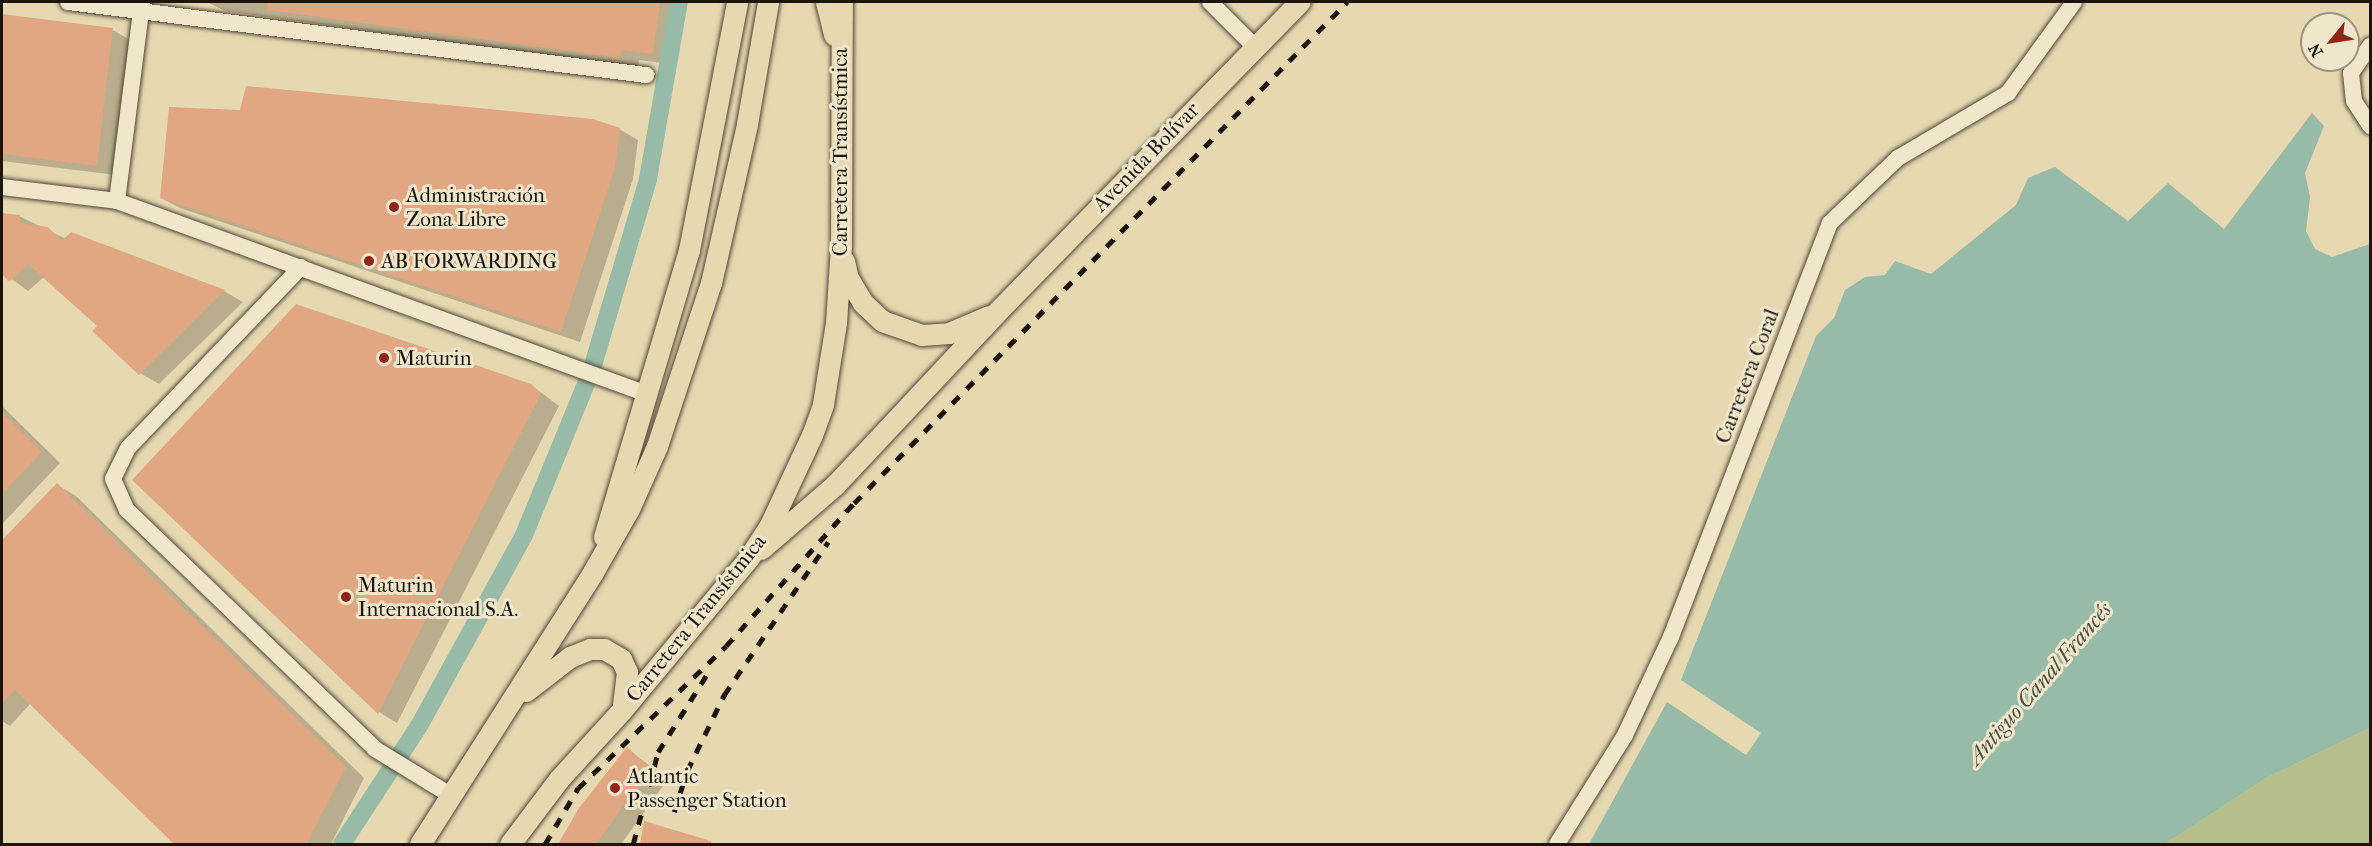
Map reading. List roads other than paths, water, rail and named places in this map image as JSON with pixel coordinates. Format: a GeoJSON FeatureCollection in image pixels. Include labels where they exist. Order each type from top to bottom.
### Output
{"type":"FeatureCollection","features":[{"type":"Feature","properties":{"kind":"main road"},"geometry":{"type":"LineString","coordinates":[[593,572],[689,250],[737,2]]}},
{"type":"Feature","properties":{"kind":"main road"},"geometry":{"type":"LineString","coordinates":[[420,844],[593,572],[629,509],[657,446],[711,283],[747,124],[768,2]]}},
{"type":"Feature","properties":{"kind":"main road"},"geometry":{"type":"LineString","coordinates":[[826,2],[840,58]]}},
{"type":"Feature","properties":{"kind":"main road","name":"Carretera Transístmica"},"geometry":{"type":"LineString","coordinates":[[510,844],[559,779],[622,710],[748,559],[770,525],[823,404],[836,323],[841,245],[842,2]]}},
{"type":"Feature","properties":{"kind":"main road","name":"Avenida Bolívar"},"geometry":{"type":"LineString","coordinates":[[748,559],[792,526],[835,485],[995,314],[1299,2]]}},
{"type":"Feature","properties":{"kind":"main road","name":"Avenida Bolívar"},"geometry":{"type":"LineString","coordinates":[[841,245],[848,278],[863,303],[882,321],[922,335],[949,333],[995,314]]}},
{"type":"Feature","properties":{"kind":"main road"},"geometry":{"type":"LineString","coordinates":[[511,704],[570,657],[598,648],[616,654],[625,665],[628,685],[622,710]]}},
{"type":"Feature","properties":{"kind":"street"},"geometry":{"type":"LineString","coordinates":[[68,2],[141,6],[646,75]]}},
{"type":"Feature","properties":{"kind":"street"},"geometry":{"type":"LineString","coordinates":[[1210,2],[1254,46]]}},
{"type":"Feature","properties":{"kind":"street","name":"Carretera Coral"},"geometry":{"type":"LineString","coordinates":[[1557,844],[1625,735],[1671,637],[1830,223],[1898,158],[2008,93],[2074,2]]}},
{"type":"Feature","properties":{"kind":"street"},"geometry":{"type":"LineString","coordinates":[[117,201],[141,6]]}},
{"type":"Feature","properties":{"kind":"street"},"geometry":{"type":"LineString","coordinates":[[2370,46],[2351,73],[2354,101],[2370,126]]}},
{"type":"Feature","properties":{"kind":"street"},"geometry":{"type":"LineString","coordinates":[[2,187],[117,201],[647,394]]}},
{"type":"Feature","properties":{"kind":"street"},"geometry":{"type":"LineString","coordinates":[[301,267],[128,448],[113,479],[127,510],[375,748],[425,782],[452,796]]}},
{"type":"Feature","properties":{"kind":"water","name":"Antiguo Canal Francés"},"geometry":{"type":"Polygon","coordinates":[[[2312,113],[2324,126],[2305,173],[2310,197],[2306,231],[2315,249],[2332,257],[2370,244],[2370,728],[2266,778],[2165,844],[1589,844],[1667,702],[1746,755],[1761,733],[1681,680],[1816,336],[1834,318],[1845,290],[1865,277],[1885,275],[1895,261],[1931,274],[2016,205],[2028,178],[2055,167],[2128,221],[2168,183],[2224,229],[2312,113]]]}},
{"type":"Feature","properties":{"kind":"waterway"},"geometry":{"type":"LineString","coordinates":[[342,844],[419,726],[524,535],[591,372],[648,179],[679,2]]}},
{"type":"Feature","properties":{"kind":"railway"},"geometry":{"type":"LineString","coordinates":[[545,844],[578,788],[726,646],[854,503],[1347,2]]}},
{"type":"Feature","properties":{"kind":"railway"},"geometry":{"type":"LineString","coordinates":[[674,812],[687,771],[724,695],[828,542]]}},
{"type":"Feature","properties":{"kind":"railway"},"geometry":{"type":"LineString","coordinates":[[633,844],[658,752],[711,668]]}},
{"type":"Feature","properties":{"kind":"place","name":"Administración Zona Libre"},"geometry":{"type":"Point","coordinates":[394,207]}},
{"type":"Feature","properties":{"kind":"place","name":"AB FORWARDING"},"geometry":{"type":"Point","coordinates":[369,261]}},
{"type":"Feature","properties":{"kind":"place","name":"Maturin"},"geometry":{"type":"Point","coordinates":[384,358]}},
{"type":"Feature","properties":{"kind":"place","name":"Maturin Internacional S.A."},"geometry":{"type":"Point","coordinates":[346,597]}},
{"type":"Feature","properties":{"kind":"place","name":"Atlantic Passenger Station"},"geometry":{"type":"Point","coordinates":[615,788]}}]}
